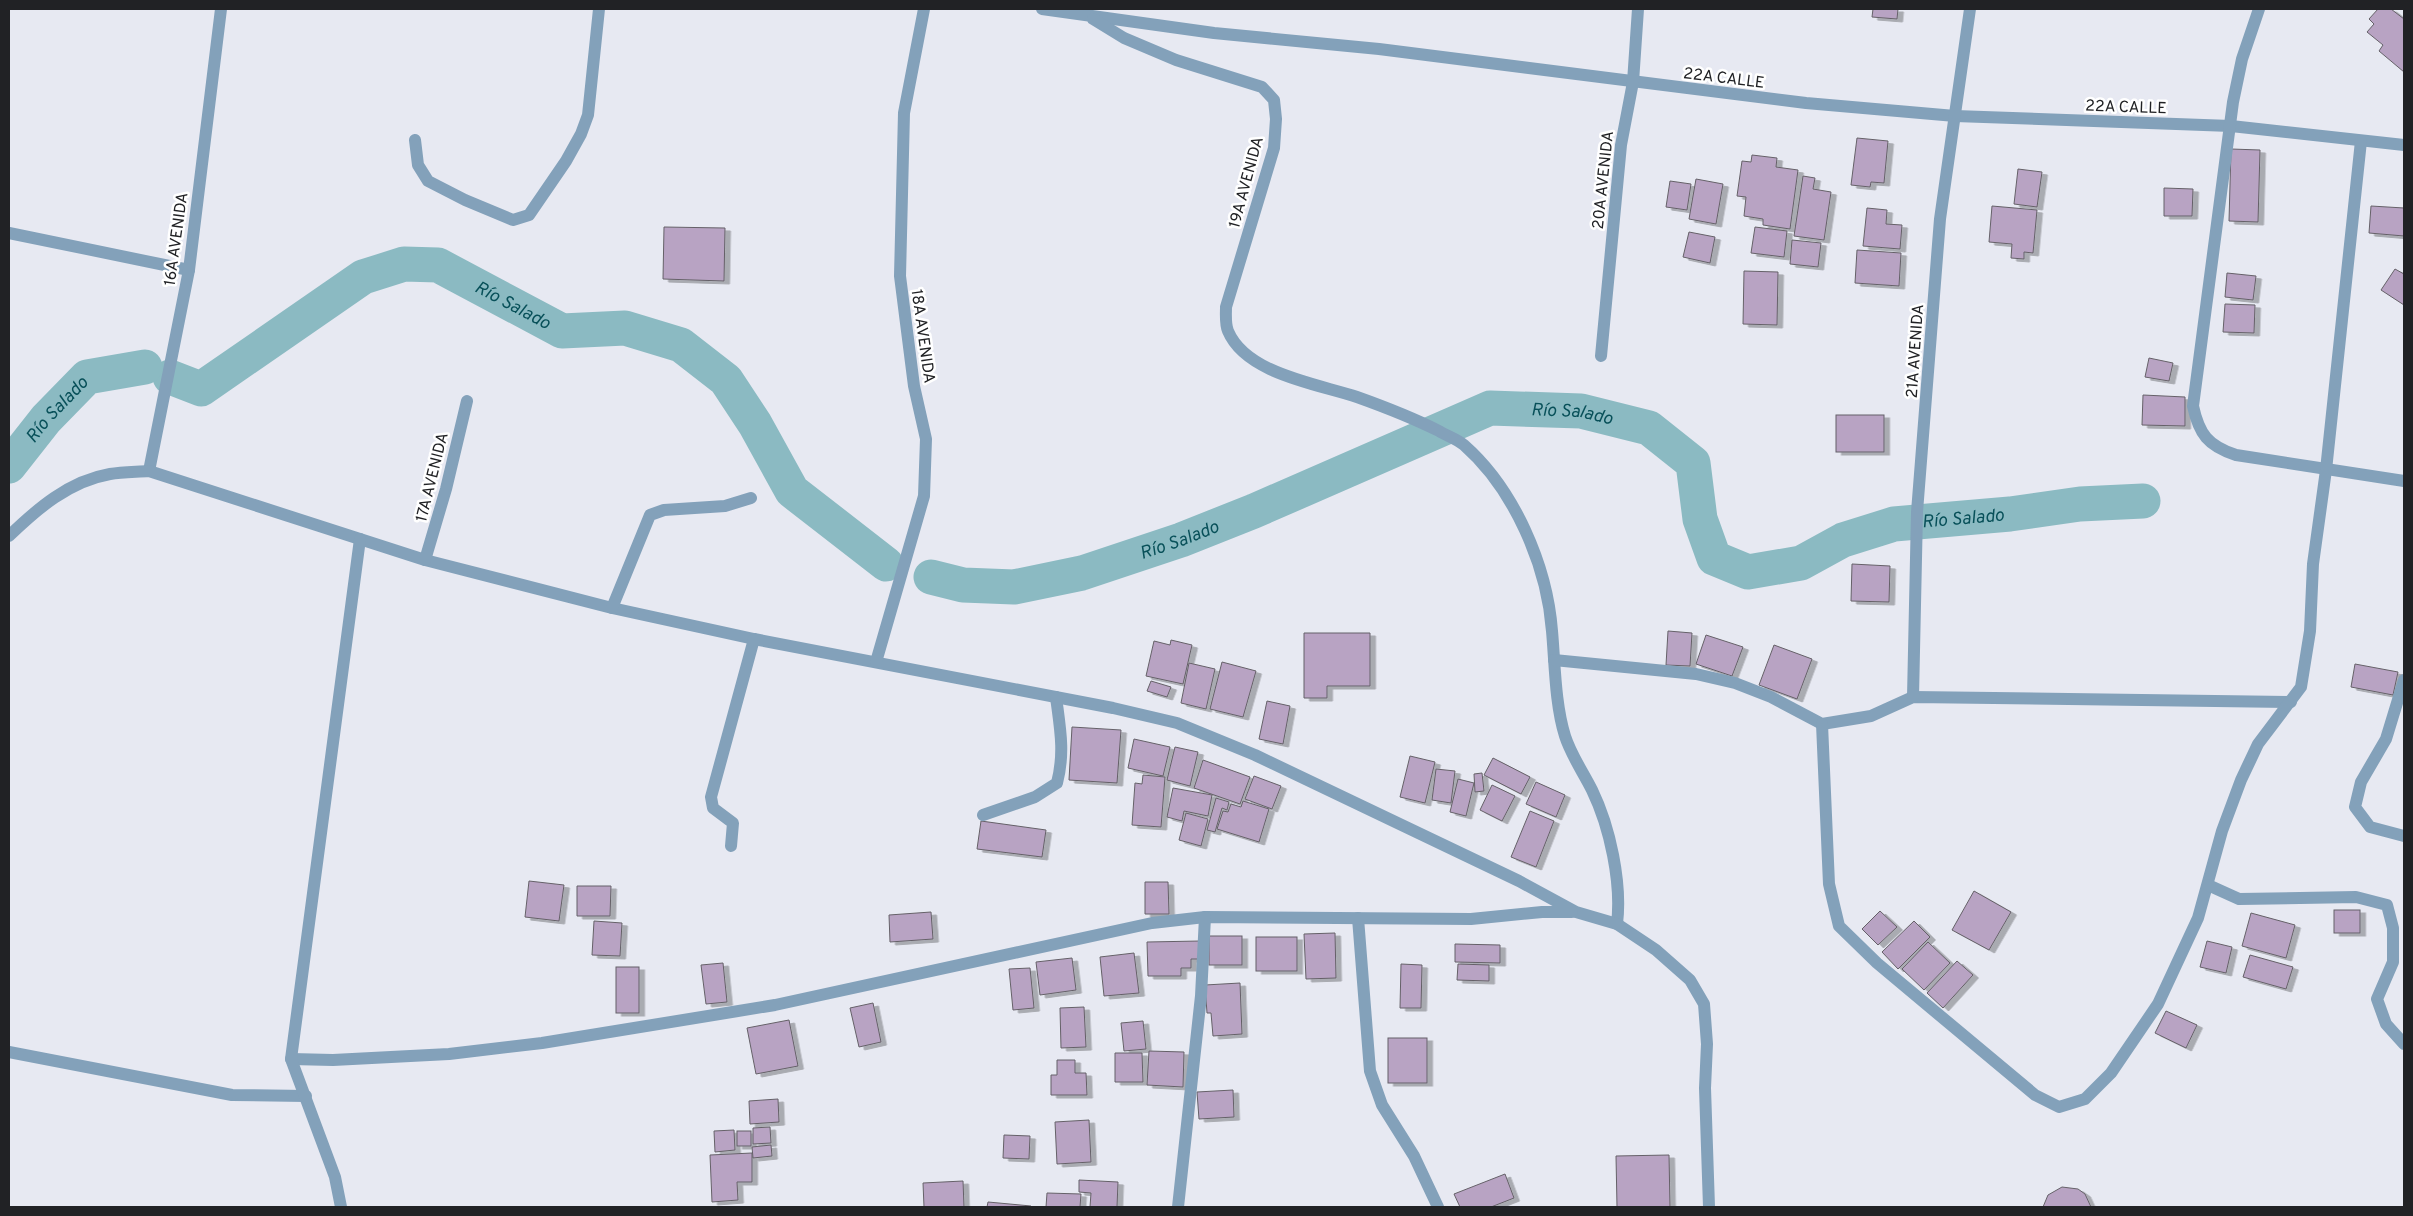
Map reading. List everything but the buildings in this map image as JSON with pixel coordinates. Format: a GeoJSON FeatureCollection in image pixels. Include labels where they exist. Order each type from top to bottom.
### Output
{"type":"FeatureCollection","features":[{"type":"Feature","properties":{"kind":"street","name":"16A AVENIDA"},"geometry":{"type":"LineString","coordinates":[[149,471],[189,270],[221,9]]}},
{"type":"Feature","properties":{"kind":"street"},"geometry":{"type":"LineString","coordinates":[[415,140],[418,165],[428,181],[513,220],[529,215],[566,161],[581,134],[588,114],[598,9]]}},
{"type":"Feature","properties":{"kind":"street","name":"18A AVENIDA"},"geometry":{"type":"LineString","coordinates":[[876,662],[924,496],[926,439],[914,386],[900,276],[904,113],[924,9]]}},
{"type":"Feature","properties":{"kind":"street","name":"22A CALLE"},"geometry":{"type":"LineString","coordinates":[[1042,9],[1214,33],[1379,49],[1806,103],[1955,116],[2231,126],[2404,145]]}},
{"type":"Feature","properties":{"kind":"street","name":"20A AVENIDA"},"geometry":{"type":"LineString","coordinates":[[1601,356],[1621,145],[1633,82],[1638,9]]}},
{"type":"Feature","properties":{"kind":"street","name":"21A AVENIDA"},"geometry":{"type":"LineString","coordinates":[[1913,697],[1917,512],[1940,219],[1970,9]]}},
{"type":"Feature","properties":{"kind":"street"},"geometry":{"type":"LineString","coordinates":[[2258,9],[2242,58],[2233,102],[2193,406],[2198,427],[2218,449],[2236,455],[2404,481]]}},
{"type":"Feature","properties":{"kind":"street","name":"19A AVENIDA"},"geometry":{"type":"LineString","coordinates":[[1088,16],[1124,38],[1155,52],[1262,87],[1274,100],[1276,120],[1274,148],[1226,307],[1227,330],[1241,350],[1266,367],[1295,379],[1356,397],[1420,421],[1462,443],[1493,473],[1515,510],[1542,572],[1552,630],[1554,660]]}},
{"type":"Feature","properties":{"kind":"street"},"geometry":{"type":"LineString","coordinates":[[1822,724],[1829,884],[1839,926],[1876,963],[2035,1095],[2059,1107],[2085,1099],[2112,1073],[2158,1004],[2198,918],[2222,831],[2241,780],[2258,744],[2301,687],[2305,667],[2314,564],[2326,470],[2361,141]]}},
{"type":"Feature","properties":{"kind":"street"},"geometry":{"type":"LineString","coordinates":[[9,233],[189,270]]}},
{"type":"Feature","properties":{"kind":"street","name":"17A AVENIDA"},"geometry":{"type":"LineString","coordinates":[[426,560],[446,489],[467,401]]}},
{"type":"Feature","properties":{"kind":"street"},"geometry":{"type":"LineString","coordinates":[[9,536],[31,514],[67,489],[108,474],[149,471],[426,560],[612,608],[754,639],[1113,708],[1186,726],[1256,755],[1528,886],[1576,912],[1617,924],[1656,950],[1690,980],[1704,1004],[1707,1044],[1705,1088],[1709,1207]]}},
{"type":"Feature","properties":{"kind":"street"},"geometry":{"type":"LineString","coordinates":[[612,608],[650,516],[664,510],[725,506],[751,498]]}},
{"type":"Feature","properties":{"kind":"street"},"geometry":{"type":"LineString","coordinates":[[341,1207],[335,1177],[291,1059],[299,987],[360,539]]}},
{"type":"Feature","properties":{"kind":"street"},"geometry":{"type":"LineString","coordinates":[[731,846],[734,823],[714,808],[711,797],[754,639]]}},
{"type":"Feature","properties":{"kind":"street"},"geometry":{"type":"LineString","coordinates":[[1617,924],[1619,908],[1618,889],[1607,830],[1592,791],[1573,757],[1564,735],[1554,660],[1696,674],[1735,683],[1771,697],[1822,724],[1871,716],[1913,697],[1964,700],[2086,698],[2291,702]]}},
{"type":"Feature","properties":{"kind":"street"},"geometry":{"type":"LineString","coordinates":[[2404,680],[2386,739],[2361,782],[2355,807],[2370,827],[2404,836]]}},
{"type":"Feature","properties":{"kind":"street"},"geometry":{"type":"LineString","coordinates":[[983,815],[1035,797],[1057,783],[1062,763],[1062,742],[1056,697]]}},
{"type":"Feature","properties":{"kind":"street"},"geometry":{"type":"LineString","coordinates":[[2208,885],[2240,899],[2356,897],[2387,905],[2392,928],[2392,962],[2377,999],[2386,1024],[2404,1044]]}},
{"type":"Feature","properties":{"kind":"street"},"geometry":{"type":"LineString","coordinates":[[1528,886],[1536,896],[1537,902],[1528,913]]}},
{"type":"Feature","properties":{"kind":"street"},"geometry":{"type":"LineString","coordinates":[[291,1059],[333,1060],[449,1054],[542,1043],[775,1005],[1152,923],[1205,917],[1471,919],[1528,913],[1576,912]]}},
{"type":"Feature","properties":{"kind":"street"},"geometry":{"type":"LineString","coordinates":[[1178,1207],[1200,1005],[1205,917]]}},
{"type":"Feature","properties":{"kind":"street"},"geometry":{"type":"LineString","coordinates":[[1358,918],[1370,1071],[1382,1105],[1414,1156],[1438,1207]]}},
{"type":"Feature","properties":{"kind":"street"},"geometry":{"type":"LineString","coordinates":[[9,1052],[232,1095],[306,1096]]}},
{"type":"Feature","properties":{"kind":"waterway","name":"Río Salado"},"geometry":{"type":"LineString","coordinates":[[170,377],[201,389],[363,277],[404,264],[438,265],[562,331],[625,328],[681,345],[726,380],[755,424],[792,491],[886,564]]}},
{"type":"Feature","properties":{"kind":"waterway","name":"Río Salado"},"geometry":{"type":"LineString","coordinates":[[9,466],[46,419],[87,377],[145,367]]}},
{"type":"Feature","properties":{"kind":"waterway","name":"Río Salado"},"geometry":{"type":"LineString","coordinates":[[931,577],[963,585],[1014,587],[1082,573],[1181,540],[1254,511],[1490,408],[1581,411],[1649,428],[1693,463],[1700,519],[1714,558],[1748,572],[1801,563],[1843,540],[1894,524],[2010,514],[2080,504],[2143,501]]}}]}
